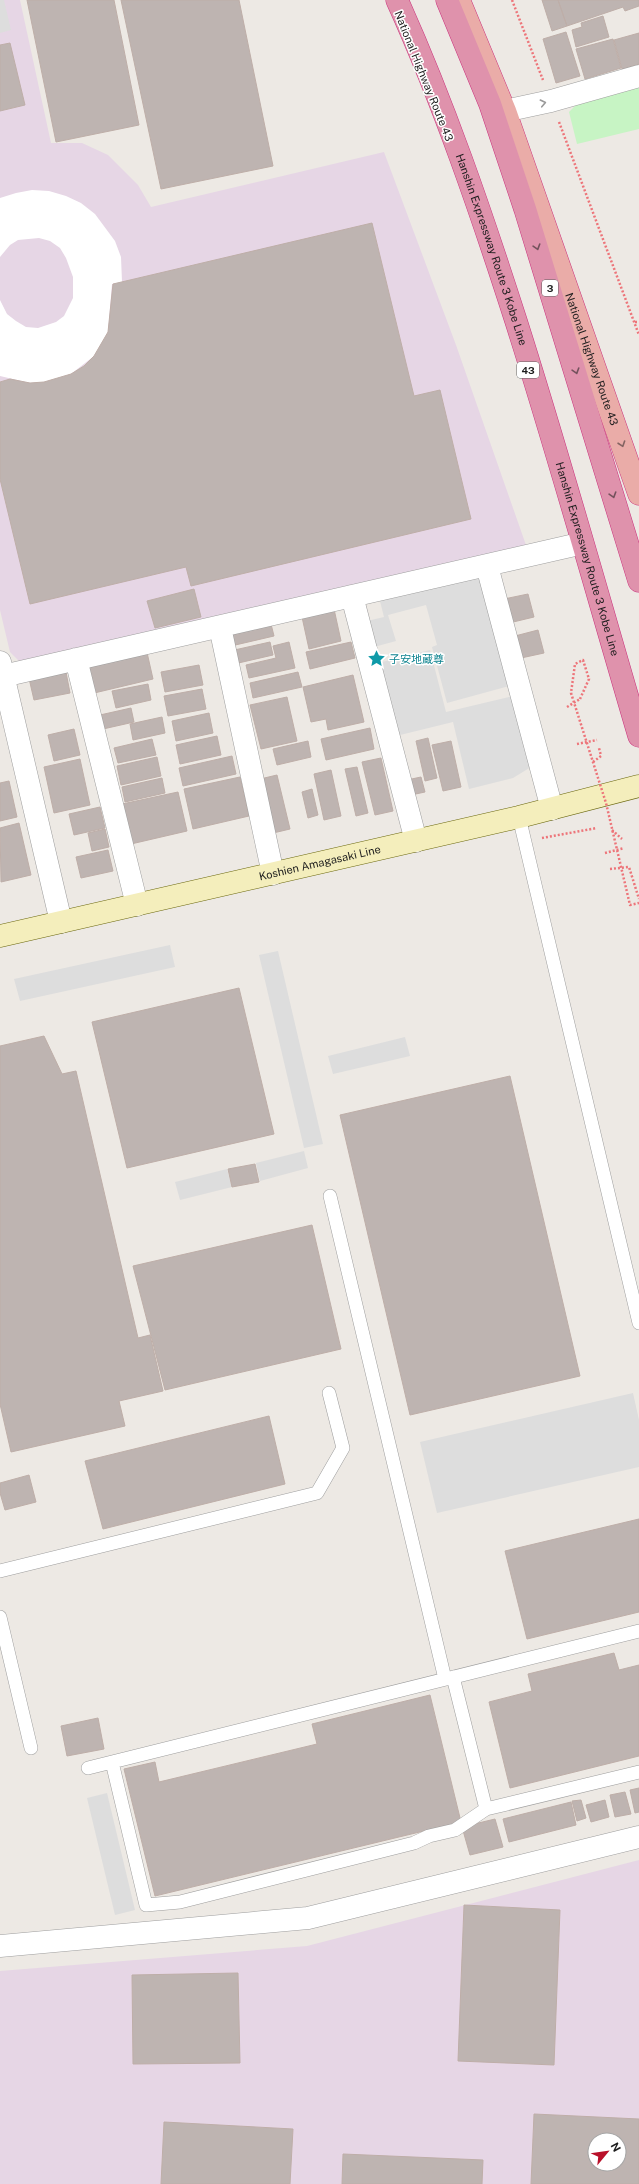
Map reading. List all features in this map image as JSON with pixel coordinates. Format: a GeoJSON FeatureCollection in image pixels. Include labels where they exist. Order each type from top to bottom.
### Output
{"type":"FeatureCollection","features":[{"type":"Feature","properties":{"kind":"highway","name":"National Highway Route 43"},"geometry":{"type":"LineString","coordinates":[[392,0],[452,143],[487,241],[552,445],[578,544],[639,749]]}},
{"type":"Feature","properties":{"kind":"highway","name":"Hanshin Expressway Route 3 Kobe Line"},"geometry":{"type":"LineString","coordinates":[[396,0],[428,68],[487,231],[553,439],[639,736]]}},
{"type":"Feature","properties":{"kind":"highway","name":"3"},"geometry":{"type":"LineString","coordinates":[[447,0],[490,104],[525,209],[639,581]]}},
{"type":"Feature","properties":{"kind":"highway","name":"National Highway Route 43"},"geometry":{"type":"LineString","coordinates":[[459,0],[505,111],[639,494]]}},
{"type":"Feature","properties":{"kind":"main road","name":"Koshien Amagasaki Line"},"geometry":{"type":"LineString","coordinates":[[0,936],[519,817],[639,786]]}},
{"type":"Feature","properties":{"kind":"street"},"geometry":{"type":"LineString","coordinates":[[505,111],[551,101],[639,76]]}},
{"type":"Feature","properties":{"kind":"street"},"geometry":{"type":"LineString","coordinates":[[61,922],[2,669],[76,659],[578,544]]}},
{"type":"Feature","properties":{"kind":"street"},"geometry":{"type":"LineString","coordinates":[[487,566],[552,809]]}},
{"type":"Feature","properties":{"kind":"street"},"geometry":{"type":"LineString","coordinates":[[352,596],[416,841]]}},
{"type":"Feature","properties":{"kind":"street"},"geometry":{"type":"LineString","coordinates":[[220,627],[273,874]]}},
{"type":"Feature","properties":{"kind":"street"},"geometry":{"type":"LineString","coordinates":[[76,659],[137,905]]}},
{"type":"Feature","properties":{"kind":"street"},"geometry":{"type":"LineString","coordinates":[[0,1946],[308,1918],[639,1837]]}},
{"type":"Feature","properties":{"kind":"lane"},"geometry":{"type":"LineString","coordinates":[[519,817],[639,1323]]}},
{"type":"Feature","properties":{"kind":"lane"},"geometry":{"type":"LineString","coordinates":[[330,1196],[449,1678],[486,1809]]}},
{"type":"Feature","properties":{"kind":"lane"},"geometry":{"type":"LineString","coordinates":[[0,1571],[317,1493],[343,1448],[329,1393]]}},
{"type":"Feature","properties":{"kind":"lane"},"geometry":{"type":"LineString","coordinates":[[0,1617],[31,1748]]}},
{"type":"Feature","properties":{"kind":"lane"},"geometry":{"type":"LineString","coordinates":[[88,1768],[639,1631]]}},
{"type":"Feature","properties":{"kind":"lane"},"geometry":{"type":"LineString","coordinates":[[112,1762],[146,1904],[180,1902],[414,1843],[428,1836],[455,1830],[486,1809],[639,1772]]}},
{"type":"Feature","properties":{"kind":"path"},"geometry":{"type":"LineString","coordinates":[[512,0],[639,335]]}},
{"type":"Feature","properties":{"kind":"path"},"geometry":{"type":"LineString","coordinates":[[567,707],[580,699],[590,679],[583,660],[575,664],[571,693],[593,762],[606,803],[630,905],[639,903]]}},
{"type":"Feature","properties":{"kind":"path"},"geometry":{"type":"LineString","coordinates":[[577,744],[597,740]]}},
{"type":"Feature","properties":{"kind":"path"},"geometry":{"type":"LineString","coordinates":[[593,762],[602,756],[599,748]]}},
{"type":"Feature","properties":{"kind":"path"},"geometry":{"type":"LineString","coordinates":[[612,830],[622,838]]}},
{"type":"Feature","properties":{"kind":"path"},"geometry":{"type":"LineString","coordinates":[[605,853],[624,848]]}},
{"type":"Feature","properties":{"kind":"path"},"geometry":{"type":"LineString","coordinates":[[610,869],[629,867],[639,899]]}},
{"type":"Feature","properties":{"kind":"shaded area"},"geometry":{"type":"Polygon","coordinates":[[[0,0],[20,0],[51,143],[82,143],[108,155],[138,185],[151,207],[384,152],[456,345],[527,548],[20,662],[10,652],[0,610],[0,0]]]}},
{"type":"Feature","properties":{"kind":"shaded area"},"geometry":{"type":"Polygon","coordinates":[[[0,0],[4,0],[11,30],[0,33],[0,0]]]}},
{"type":"Feature","properties":{"kind":"shaded area"},"geometry":{"type":"Polygon","coordinates":[[[483,573],[513,685],[447,703],[432,647],[437,645],[426,605],[388,615],[396,641],[374,647],[367,621],[384,617],[380,601],[483,573]]]}},
{"type":"Feature","properties":{"kind":"shaded area"},"geometry":{"type":"Polygon","coordinates":[[[430,650],[446,712],[513,696],[531,767],[513,778],[469,789],[453,722],[396,736],[378,663],[430,650]]]}},
{"type":"Feature","properties":{"kind":"shaded area"},"geometry":{"type":"Polygon","coordinates":[[[170,945],[175,967],[20,1001],[14,979],[170,945]]]}},
{"type":"Feature","properties":{"kind":"shaded area"},"geometry":{"type":"Polygon","coordinates":[[[278,951],[323,1144],[304,1148],[259,955],[278,951]]]}},
{"type":"Feature","properties":{"kind":"shaded area"},"geometry":{"type":"Polygon","coordinates":[[[405,1037],[410,1056],[333,1074],[328,1056],[405,1037]]]}},
{"type":"Feature","properties":{"kind":"shaded area"},"geometry":{"type":"Polygon","coordinates":[[[304,1151],[308,1168],[260,1181],[256,1163],[304,1151]]]}},
{"type":"Feature","properties":{"kind":"shaded area"},"geometry":{"type":"Polygon","coordinates":[[[227,1169],[232,1187],[180,1200],[175,1182],[227,1169]]]}},
{"type":"Feature","properties":{"kind":"shaded area"},"geometry":{"type":"Polygon","coordinates":[[[633,1393],[639,1420],[639,1467],[437,1513],[420,1442],[633,1393]]]}},
{"type":"Feature","properties":{"kind":"shaded area"},"geometry":{"type":"Polygon","coordinates":[[[107,1793],[135,1910],[115,1915],[87,1798],[107,1793]]]}},
{"type":"Feature","properties":{"kind":"shaded area"},"geometry":{"type":"Polygon","coordinates":[[[639,1860],[639,2184],[0,2184],[0,1971],[307,1946],[639,1860]]]}},
{"type":"Feature","properties":{"kind":"green space"},"geometry":{"type":"Polygon","coordinates":[[[639,87],[639,129],[577,144],[569,112],[576,105],[639,87]]]}},
{"type":"Feature","properties":{"kind":"pier"},"geometry":{"type":"Polygon","coordinates":[[[32,190],[49,191],[66,196],[81,203],[95,214],[115,241],[121,257],[122,282],[112,284],[108,332],[94,356],[71,374],[44,382],[30,383],[0,376],[0,300],[7,314],[16,321],[26,327],[38,328],[56,322],[64,316],[73,298],[73,277],[66,258],[60,248],[50,241],[39,238],[18,240],[10,245],[0,257],[0,198],[32,190]]]}},
{"type":"Feature","properties":{"kind":"building"},"geometry":{"type":"Polygon","coordinates":[[[27,0],[114,0],[139,125],[56,142],[27,0]]]}},
{"type":"Feature","properties":{"kind":"building"},"geometry":{"type":"Polygon","coordinates":[[[121,0],[239,0],[273,166],[161,189],[121,0]]]}},
{"type":"Feature","properties":{"kind":"building"},"geometry":{"type":"Polygon","coordinates":[[[542,0],[558,0],[567,26],[552,31],[542,0]]]}},
{"type":"Feature","properties":{"kind":"building"},"geometry":{"type":"Polygon","coordinates":[[[558,0],[639,0],[639,6],[625,11],[623,7],[567,26],[558,0]]]}},
{"type":"Feature","properties":{"kind":"building"},"geometry":{"type":"Polygon","coordinates":[[[603,16],[609,37],[576,47],[572,30],[582,27],[581,23],[603,16]]]}},
{"type":"Feature","properties":{"kind":"building"},"geometry":{"type":"Polygon","coordinates":[[[566,32],[580,76],[556,83],[543,39],[566,32]]]}},
{"type":"Feature","properties":{"kind":"building"},"geometry":{"type":"Polygon","coordinates":[[[639,33],[639,64],[622,69],[614,40],[639,33]]]}},
{"type":"Feature","properties":{"kind":"building"},"geometry":{"type":"Polygon","coordinates":[[[613,39],[621,68],[585,79],[576,49],[613,39]]]}},
{"type":"Feature","properties":{"kind":"building"},"geometry":{"type":"Polygon","coordinates":[[[10,43],[25,105],[0,111],[0,45],[10,43]]]}},
{"type":"Feature","properties":{"kind":"building"},"geometry":{"type":"Polygon","coordinates":[[[372,223],[414,396],[440,390],[471,519],[191,586],[186,567],[30,604],[0,479],[0,382],[10,379],[30,383],[44,382],[71,374],[84,366],[94,356],[108,332],[113,284],[372,223]]]}},
{"type":"Feature","properties":{"kind":"building"},"geometry":{"type":"Polygon","coordinates":[[[194,589],[201,617],[155,628],[147,601],[194,589]]]}},
{"type":"Feature","properties":{"kind":"building"},"geometry":{"type":"Polygon","coordinates":[[[528,594],[534,617],[509,623],[504,599],[528,594]]]}},
{"type":"Feature","properties":{"kind":"building"},"geometry":{"type":"Polygon","coordinates":[[[334,609],[341,641],[309,649],[302,617],[334,609]]]}},
{"type":"Feature","properties":{"kind":"building"},"geometry":{"type":"Polygon","coordinates":[[[271,624],[274,636],[231,646],[228,633],[271,624]]]}},
{"type":"Feature","properties":{"kind":"building"},"geometry":{"type":"Polygon","coordinates":[[[538,630],[544,653],[521,658],[515,636],[538,630]]]}},
{"type":"Feature","properties":{"kind":"building"},"geometry":{"type":"Polygon","coordinates":[[[270,642],[273,655],[234,664],[230,651],[270,642]]]}},
{"type":"Feature","properties":{"kind":"building"},"geometry":{"type":"Polygon","coordinates":[[[289,642],[295,668],[249,678],[246,665],[276,658],[273,646],[289,642]]]}},
{"type":"Feature","properties":{"kind":"building"},"geometry":{"type":"Polygon","coordinates":[[[351,642],[355,658],[310,669],[306,652],[351,642]]]}},
{"type":"Feature","properties":{"kind":"building"},"geometry":{"type":"Polygon","coordinates":[[[146,648],[153,679],[90,694],[85,672],[93,661],[146,648]]]}},
{"type":"Feature","properties":{"kind":"building"},"geometry":{"type":"Polygon","coordinates":[[[199,665],[203,685],[165,692],[161,672],[199,665]]]}},
{"type":"Feature","properties":{"kind":"building"},"geometry":{"type":"Polygon","coordinates":[[[65,667],[70,693],[34,700],[28,674],[65,667]]]}},
{"type":"Feature","properties":{"kind":"building"},"geometry":{"type":"Polygon","coordinates":[[[298,672],[302,687],[253,698],[250,683],[298,672]]]}},
{"type":"Feature","properties":{"kind":"building"},"geometry":{"type":"Polygon","coordinates":[[[353,675],[364,722],[328,730],[326,719],[311,722],[303,687],[353,675]]]}},
{"type":"Feature","properties":{"kind":"building"},"geometry":{"type":"Polygon","coordinates":[[[148,684],[151,700],[116,708],[112,691],[148,684]]]}},
{"type":"Feature","properties":{"kind":"building"},"geometry":{"type":"Polygon","coordinates":[[[202,689],[206,709],[168,716],[164,696],[202,689]]]}},
{"type":"Feature","properties":{"kind":"building"},"geometry":{"type":"Polygon","coordinates":[[[287,697],[297,741],[261,749],[250,705],[287,697]]]}},
{"type":"Feature","properties":{"kind":"building"},"geometry":{"type":"Polygon","coordinates":[[[131,708],[134,722],[103,729],[100,715],[131,708]]]}},
{"type":"Feature","properties":{"kind":"building"},"geometry":{"type":"Polygon","coordinates":[[[209,713],[213,733],[176,741],[172,721],[209,713]]]}},
{"type":"Feature","properties":{"kind":"building"},"geometry":{"type":"Polygon","coordinates":[[[162,717],[165,733],[133,740],[130,724],[162,717]]]}},
{"type":"Feature","properties":{"kind":"building"},"geometry":{"type":"Polygon","coordinates":[[[370,728],[374,749],[326,760],[321,739],[370,728]]]}},
{"type":"Feature","properties":{"kind":"building"},"geometry":{"type":"Polygon","coordinates":[[[74,729],[80,755],[54,761],[48,735],[74,729]]]}},
{"type":"Feature","properties":{"kind":"building"},"geometry":{"type":"Polygon","coordinates":[[[217,736],[221,755],[180,764],[176,745],[217,736]]]}},
{"type":"Feature","properties":{"kind":"building"},"geometry":{"type":"Polygon","coordinates":[[[428,738],[437,778],[425,781],[416,741],[428,738]]]}},
{"type":"Feature","properties":{"kind":"building"},"geometry":{"type":"Polygon","coordinates":[[[152,739],[156,755],[118,763],[114,748],[152,739]]]}},
{"type":"Feature","properties":{"kind":"building"},"geometry":{"type":"Polygon","coordinates":[[[308,741],[311,757],[277,765],[273,749],[308,741]]]}},
{"type":"Feature","properties":{"kind":"building"},"geometry":{"type":"Polygon","coordinates":[[[451,741],[461,787],[443,791],[432,745],[451,741]]]}},
{"type":"Feature","properties":{"kind":"building"},"geometry":{"type":"Polygon","coordinates":[[[232,756],[236,774],[183,786],[179,768],[232,756]]]}},
{"type":"Feature","properties":{"kind":"building"},"geometry":{"type":"Polygon","coordinates":[[[157,757],[161,776],[121,785],[117,766],[157,757]]]}},
{"type":"Feature","properties":{"kind":"building"},"geometry":{"type":"Polygon","coordinates":[[[381,758],[393,811],[375,815],[362,762],[381,758]]]}},
{"type":"Feature","properties":{"kind":"building"},"geometry":{"type":"Polygon","coordinates":[[[80,759],[90,805],[54,813],[44,767],[80,759]]]}},
{"type":"Feature","properties":{"kind":"building"},"geometry":{"type":"Polygon","coordinates":[[[357,767],[368,813],[356,816],[345,769],[357,767]]]}},
{"type":"Feature","properties":{"kind":"building"},"geometry":{"type":"Polygon","coordinates":[[[331,770],[341,816],[324,820],[314,774],[331,770]]]}},
{"type":"Feature","properties":{"kind":"building"},"geometry":{"type":"Polygon","coordinates":[[[277,775],[290,829],[269,834],[256,780],[277,775]]]}},
{"type":"Feature","properties":{"kind":"building"},"geometry":{"type":"Polygon","coordinates":[[[240,777],[249,816],[193,829],[184,789],[240,777]]]}},
{"type":"Feature","properties":{"kind":"building"},"geometry":{"type":"Polygon","coordinates":[[[421,777],[425,792],[411,795],[407,780],[421,777]]]}},
{"type":"Feature","properties":{"kind":"building"},"geometry":{"type":"Polygon","coordinates":[[[162,778],[165,793],[125,802],[122,787],[162,778]]]}},
{"type":"Feature","properties":{"kind":"building"},"geometry":{"type":"Polygon","coordinates":[[[9,781],[17,817],[0,821],[0,783],[9,781]]]}},
{"type":"Feature","properties":{"kind":"building"},"geometry":{"type":"Polygon","coordinates":[[[312,789],[318,815],[308,818],[302,792],[312,789]]]}},
{"type":"Feature","properties":{"kind":"building"},"geometry":{"type":"Polygon","coordinates":[[[178,792],[187,831],[131,844],[122,804],[178,792]]]}},
{"type":"Feature","properties":{"kind":"building"},"geometry":{"type":"Polygon","coordinates":[[[100,807],[105,828],[74,835],[69,814],[100,807]]]}},
{"type":"Feature","properties":{"kind":"building"},"geometry":{"type":"Polygon","coordinates":[[[19,823],[31,875],[1,882],[0,828],[19,823]]]}},
{"type":"Feature","properties":{"kind":"building"},"geometry":{"type":"Polygon","coordinates":[[[105,829],[109,847],[92,851],[88,833],[105,829]]]}},
{"type":"Feature","properties":{"kind":"building"},"geometry":{"type":"Polygon","coordinates":[[[108,850],[113,871],[81,878],[76,857],[108,850]]]}},
{"type":"Feature","properties":{"kind":"building"},"geometry":{"type":"Polygon","coordinates":[[[239,988],[274,1134],[127,1168],[92,1022],[239,988]]]}},
{"type":"Feature","properties":{"kind":"building"},"geometry":{"type":"Polygon","coordinates":[[[44,1036],[62,1074],[76,1071],[138,1338],[150,1335],[163,1391],[119,1401],[125,1426],[11,1452],[0,1404],[0,1046],[44,1036]]]}},
{"type":"Feature","properties":{"kind":"building"},"geometry":{"type":"Polygon","coordinates":[[[510,1076],[580,1376],[410,1415],[340,1115],[510,1076]]]}},
{"type":"Feature","properties":{"kind":"building"},"geometry":{"type":"Polygon","coordinates":[[[255,1164],[259,1182],[232,1187],[228,1169],[255,1164]]]}},
{"type":"Feature","properties":{"kind":"building"},"geometry":{"type":"Polygon","coordinates":[[[312,1225],[341,1349],[165,1390],[133,1266],[312,1225]]]}},
{"type":"Feature","properties":{"kind":"building"},"geometry":{"type":"Polygon","coordinates":[[[269,1416],[285,1484],[103,1529],[85,1461],[269,1416]]]}},
{"type":"Feature","properties":{"kind":"building"},"geometry":{"type":"Polygon","coordinates":[[[29,1475],[36,1502],[5,1510],[0,1493],[0,1483],[29,1475]]]}},
{"type":"Feature","properties":{"kind":"building"},"geometry":{"type":"Polygon","coordinates":[[[639,1519],[639,1612],[527,1639],[505,1551],[639,1519]]]}},
{"type":"Feature","properties":{"kind":"building"},"geometry":{"type":"Polygon","coordinates":[[[614,1653],[619,1670],[639,1665],[639,1756],[510,1788],[489,1702],[532,1691],[528,1674],[614,1653]]]}},
{"type":"Feature","properties":{"kind":"building"},"geometry":{"type":"Polygon","coordinates":[[[430,1695],[461,1822],[155,1896],[124,1769],[155,1762],[159,1782],[317,1744],[312,1724],[430,1695]]]}},
{"type":"Feature","properties":{"kind":"building"},"geometry":{"type":"Polygon","coordinates":[[[98,1718],[104,1749],[67,1756],[61,1726],[98,1718]]]}},
{"type":"Feature","properties":{"kind":"building"},"geometry":{"type":"Polygon","coordinates":[[[639,1788],[639,1812],[635,1813],[630,1790],[639,1788]]]}},
{"type":"Feature","properties":{"kind":"building"},"geometry":{"type":"Polygon","coordinates":[[[625,1792],[631,1814],[615,1817],[610,1795],[625,1792]]]}},
{"type":"Feature","properties":{"kind":"building"},"geometry":{"type":"Polygon","coordinates":[[[581,1800],[586,1818],[577,1821],[572,1801],[581,1800]]]}},
{"type":"Feature","properties":{"kind":"building"},"geometry":{"type":"Polygon","coordinates":[[[605,1800],[609,1817],[591,1822],[586,1805],[605,1800]]]}},
{"type":"Feature","properties":{"kind":"building"},"geometry":{"type":"Polygon","coordinates":[[[571,1802],[576,1825],[509,1842],[503,1819],[571,1802]]]}},
{"type":"Feature","properties":{"kind":"building"},"geometry":{"type":"Polygon","coordinates":[[[495,1819],[503,1847],[470,1855],[462,1827],[495,1819]]]}},
{"type":"Feature","properties":{"kind":"building"},"geometry":{"type":"Polygon","coordinates":[[[464,1905],[560,1910],[554,2065],[458,2061],[464,1905]]]}},
{"type":"Feature","properties":{"kind":"building"},"geometry":{"type":"Polygon","coordinates":[[[238,1973],[240,2063],[133,2064],[132,1975],[238,1973]]]}},
{"type":"Feature","properties":{"kind":"building"},"geometry":{"type":"Polygon","coordinates":[[[534,2114],[639,2119],[639,2184],[531,2184],[534,2114]]]}},
{"type":"Feature","properties":{"kind":"building"},"geometry":{"type":"Polygon","coordinates":[[[164,2122],[293,2129],[290,2184],[161,2184],[164,2122]]]}},
{"type":"Feature","properties":{"kind":"building"},"geometry":{"type":"Polygon","coordinates":[[[343,2154],[483,2160],[482,2184],[342,2184],[343,2154]]]}},
{"type":"Feature","properties":{"kind":"place","name":"子安地蔵尊"},"geometry":{"type":"Point","coordinates":[376,659]}}]}
